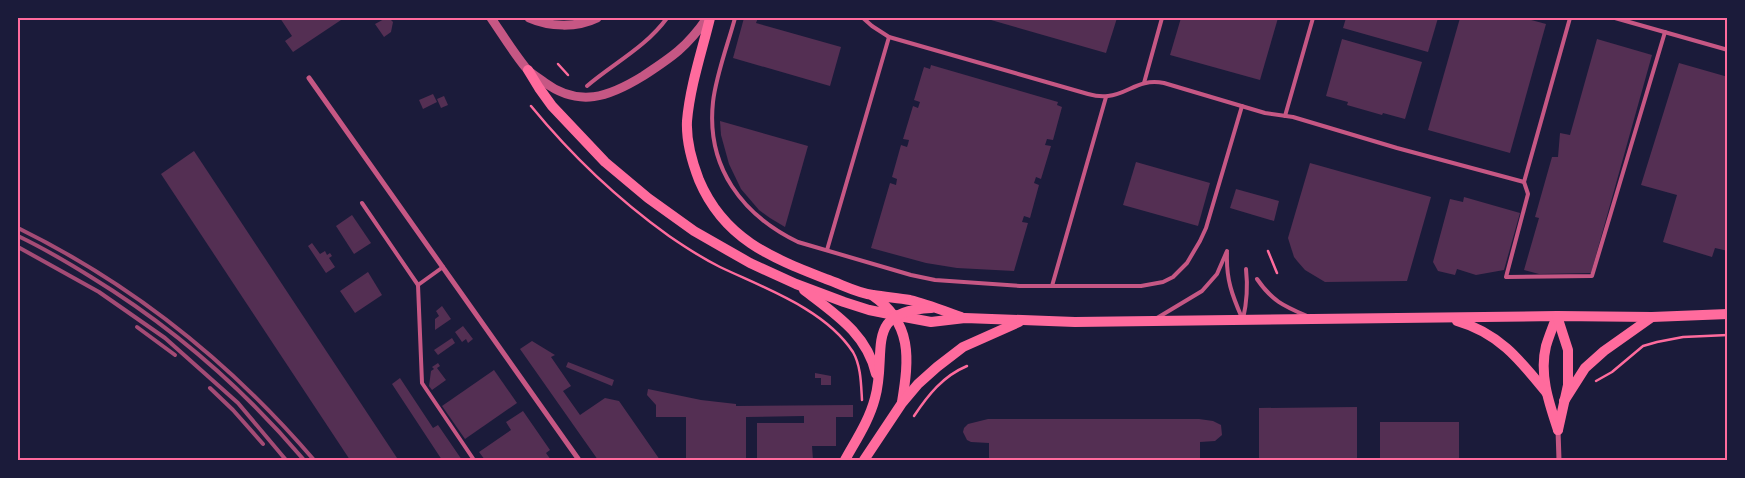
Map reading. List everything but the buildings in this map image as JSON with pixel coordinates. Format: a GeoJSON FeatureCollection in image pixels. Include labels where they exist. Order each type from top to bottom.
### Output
{"type":"FeatureCollection","features":[{"type":"Feature","properties":{"kind":"main road"},"geometry":{"type":"LineString","coordinates":[[709,18],[690,99],[687,122],[689,146],[694,168],[710,201],[722,218],[750,244],[805,270],[872,295],[911,300],[965,318]]}},
{"type":"Feature","properties":{"kind":"main road"},"geometry":{"type":"LineString","coordinates":[[528,70],[539,88],[577,133],[605,162],[648,198],[694,231],[796,284],[862,308],[894,316],[931,322],[965,318],[1022,321],[1557,316],[1652,317],[1728,314]]}},
{"type":"Feature","properties":{"kind":"main road"},"geometry":{"type":"LineString","coordinates":[[796,284],[845,322],[858,336],[872,360],[877,388]]}},
{"type":"Feature","properties":{"kind":"main road"},"geometry":{"type":"LineString","coordinates":[[872,295],[884,304],[894,316],[906,347],[908,361],[902,404]]}},
{"type":"Feature","properties":{"kind":"main road"},"geometry":{"type":"LineString","coordinates":[[845,460],[870,416],[877,388],[880,345],[884,331],[894,316],[904,311],[934,308]]}},
{"type":"Feature","properties":{"kind":"main road"},"geometry":{"type":"LineString","coordinates":[[1557,316],[1546,345],[1543,364],[1546,392],[1558,430]]}},
{"type":"Feature","properties":{"kind":"main road"},"geometry":{"type":"LineString","coordinates":[[1557,316],[1568,350],[1568,385],[1558,430]]}},
{"type":"Feature","properties":{"kind":"main road"},"geometry":{"type":"LineString","coordinates":[[1564,401],[1585,368],[1604,351],[1652,317]]}},
{"type":"Feature","properties":{"kind":"main road"},"geometry":{"type":"LineString","coordinates":[[1446,318],[1482,329],[1505,346],[1546,392]]}},
{"type":"Feature","properties":{"kind":"main road"},"geometry":{"type":"LineString","coordinates":[[865,459],[902,404],[918,384],[937,366],[963,348],[1022,321]]}},
{"type":"Feature","properties":{"kind":"street"},"geometry":{"type":"LineString","coordinates":[[491,18],[528,70],[554,89],[570,96],[586,98],[613,93],[626,87],[684,47],[709,18]]}},
{"type":"Feature","properties":{"kind":"street"},"geometry":{"type":"LineString","coordinates":[[531,18],[562,25],[577,24],[597,18]]}},
{"type":"Feature","properties":{"kind":"street"},"geometry":{"type":"LineString","coordinates":[[309,78],[579,460]]}},
{"type":"Feature","properties":{"kind":"street"},"geometry":{"type":"LineString","coordinates":[[1558,430],[1559,460]]}},
{"type":"Feature","properties":{"kind":"street"},"geometry":{"type":"LineString","coordinates":[[839,460],[853,445]]}},
{"type":"Feature","properties":{"kind":"lane"},"geometry":{"type":"LineString","coordinates":[[587,86],[638,48],[667,18]]}},
{"type":"Feature","properties":{"kind":"lane"},"geometry":{"type":"LineString","coordinates":[[735,18],[713,101],[712,117],[714,138],[722,168],[736,195],[751,212],[767,225],[798,242],[911,275],[935,280],[983,284],[1142,286],[1163,282],[1173,277],[1194,254],[1206,228],[1242,106]]}},
{"type":"Feature","properties":{"kind":"lane"},"geometry":{"type":"LineString","coordinates":[[864,18],[880,32],[889,36],[1088,94],[1106,97],[1144,84],[1164,83],[1265,113],[1293,117],[1397,148],[1524,182]]}},
{"type":"Feature","properties":{"kind":"lane"},"geometry":{"type":"LineString","coordinates":[[1144,84],[1162,18]]}},
{"type":"Feature","properties":{"kind":"lane"},"geometry":{"type":"LineString","coordinates":[[1285,116],[1313,18]]}},
{"type":"Feature","properties":{"kind":"lane"},"geometry":{"type":"LineString","coordinates":[[1570,18],[1524,182],[1528,194],[1506,278],[1592,276],[1665,32]]}},
{"type":"Feature","properties":{"kind":"lane"},"geometry":{"type":"LineString","coordinates":[[1615,18],[1728,50]]}},
{"type":"Feature","properties":{"kind":"lane"},"geometry":{"type":"LineString","coordinates":[[827,250],[889,36]]}},
{"type":"Feature","properties":{"kind":"lane"},"geometry":{"type":"LineString","coordinates":[[1052,286],[1106,97]]}},
{"type":"Feature","properties":{"kind":"lane"},"geometry":{"type":"LineString","coordinates":[[362,202],[418,285],[422,383],[474,460]]}},
{"type":"Feature","properties":{"kind":"lane"},"geometry":{"type":"LineString","coordinates":[[1153,320],[1202,291],[1217,274],[1227,251],[1227,278],[1242,319]]}},
{"type":"Feature","properties":{"kind":"lane"},"geometry":{"type":"LineString","coordinates":[[418,285],[443,267]]}},
{"type":"Feature","properties":{"kind":"lane"},"geometry":{"type":"LineString","coordinates":[[1242,319],[1248,292],[1246,269]]}},
{"type":"Feature","properties":{"kind":"lane"},"geometry":{"type":"LineString","coordinates":[[1257,280],[1271,297],[1279,303],[1314,319]]}},
{"type":"Feature","properties":{"kind":"path"},"geometry":{"type":"LineString","coordinates":[[558,64],[568,75]]}},
{"type":"Feature","properties":{"kind":"path"},"geometry":{"type":"LineString","coordinates":[[1268,251],[1277,273]]}},
{"type":"Feature","properties":{"kind":"path"},"geometry":{"type":"LineString","coordinates":[[785,298],[829,326],[853,352],[861,377],[862,401]]}},
{"type":"Feature","properties":{"kind":"path"},"geometry":{"type":"LineString","coordinates":[[1596,381],[1612,372],[1643,346],[1682,337],[1728,335]]}},
{"type":"Feature","properties":{"kind":"path"},"geometry":{"type":"LineString","coordinates":[[914,416],[923,403],[949,375],[967,366]]}},
{"type":"Feature","properties":{"kind":"railway"},"geometry":{"type":"LineString","coordinates":[[18,228],[101,274],[140,300],[178,329],[249,391],[314,460]]}},
{"type":"Feature","properties":{"kind":"railway"},"geometry":{"type":"LineString","coordinates":[[18,236],[55,255],[121,296],[177,337],[231,383],[281,433],[304,460]]}},
{"type":"Feature","properties":{"kind":"railway"},"geometry":{"type":"LineString","coordinates":[[18,247],[99,292],[165,338],[238,403],[286,460]]}},
{"type":"Feature","properties":{"kind":"railway"},"geometry":{"type":"LineString","coordinates":[[137,327],[175,355]]}},
{"type":"Feature","properties":{"kind":"railway"},"geometry":{"type":"LineString","coordinates":[[210,388],[233,410],[263,444]]}}]}
